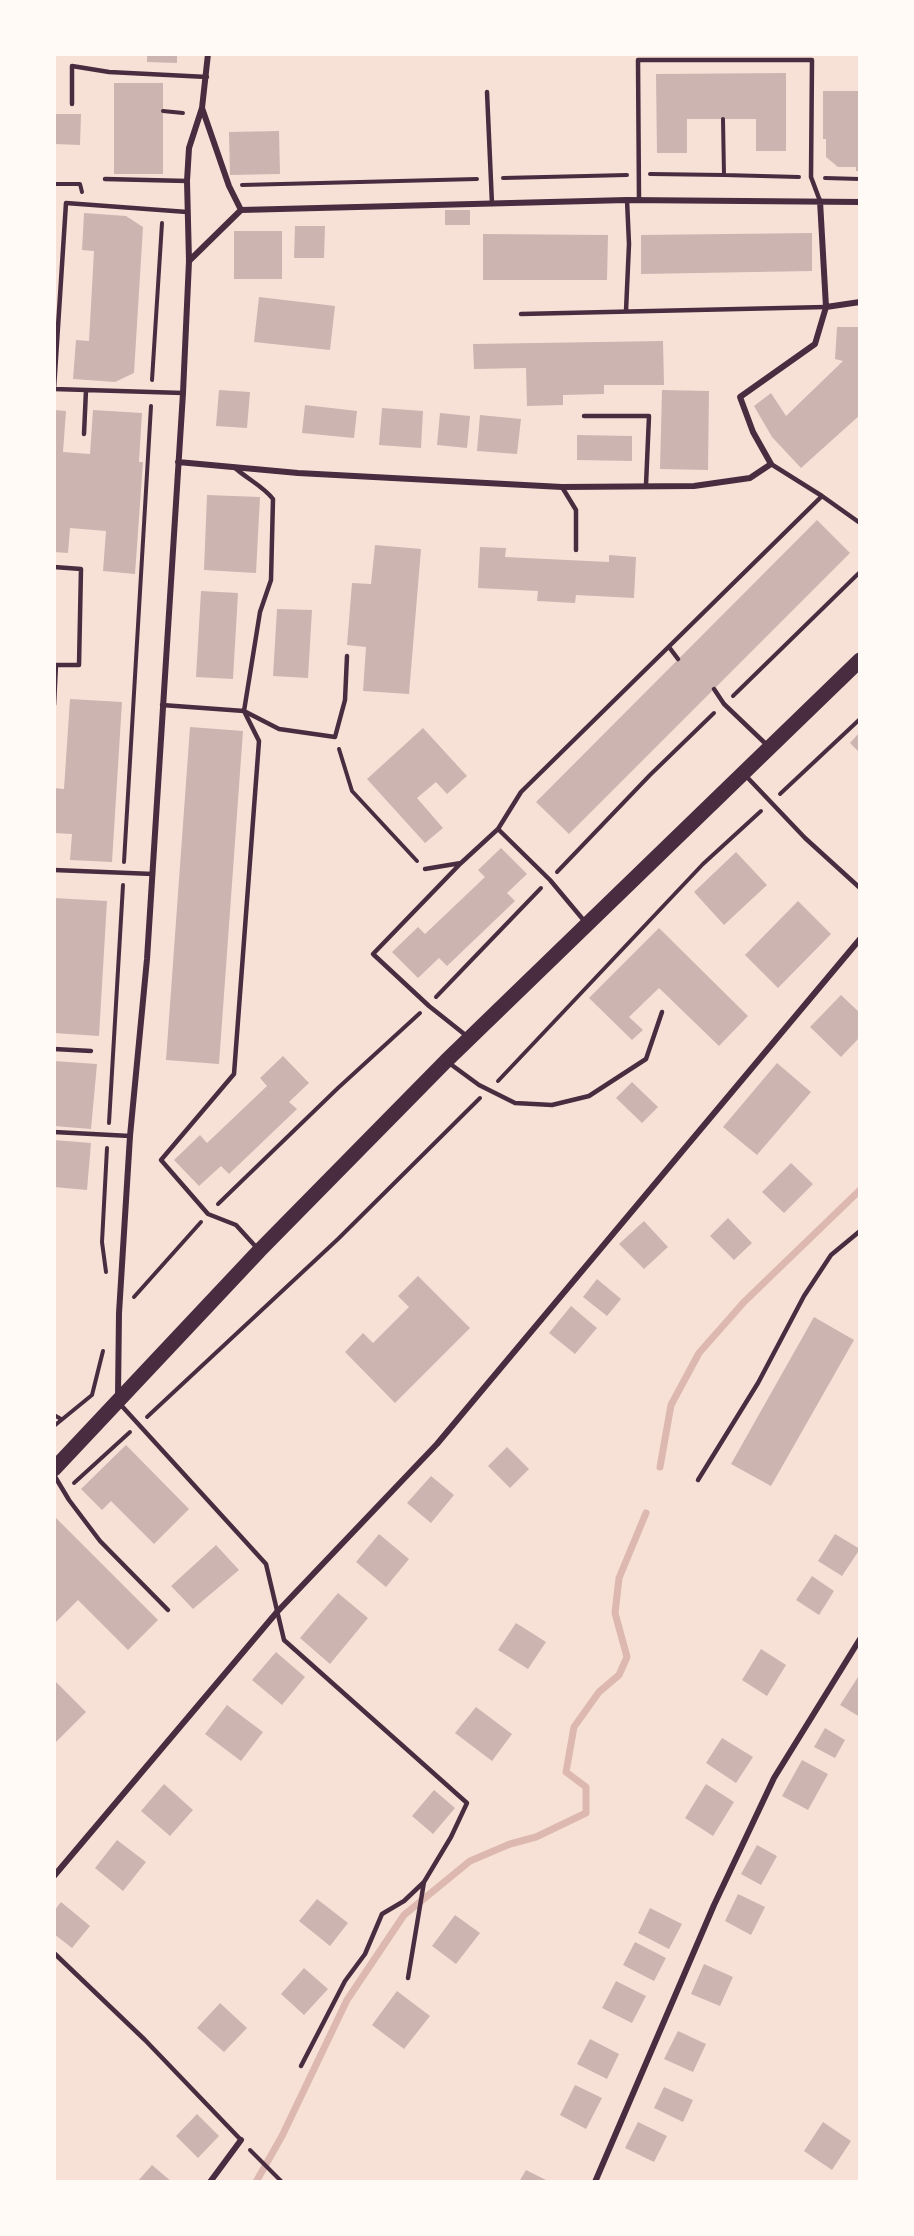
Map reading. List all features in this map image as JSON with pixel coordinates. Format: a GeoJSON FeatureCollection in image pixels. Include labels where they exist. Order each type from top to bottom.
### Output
{"type":"FeatureCollection","features":[{"type":"Feature","properties":{"kind":"main road"},"geometry":{"type":"LineString","coordinates":[[54,1469],[259,1251],[446,1061],[745,774],[860,660]]}},
{"type":"Feature","properties":{"kind":"street"},"geometry":{"type":"LineString","coordinates":[[118,1402],[119,1313],[130,1136],[147,959],[183,393],[189,261],[187,182],[189,148],[202,108],[208,54]]}},
{"type":"Feature","properties":{"kind":"street"},"geometry":{"type":"LineString","coordinates":[[202,108],[229,186],[241,210]]}},
{"type":"Feature","properties":{"kind":"street"},"geometry":{"type":"LineString","coordinates":[[189,261],[241,210],[627,200],[860,201]]}},
{"type":"Feature","properties":{"kind":"street"},"geometry":{"type":"LineString","coordinates":[[178,462],[298,473],[562,487],[694,486],[750,478],[771,464],[753,432],[740,398],[815,344],[826,307],[820,201]]}},
{"type":"Feature","properties":{"kind":"street"},"geometry":{"type":"LineString","coordinates":[[826,307],[860,302]]}},
{"type":"Feature","properties":{"kind":"street"},"geometry":{"type":"LineString","coordinates":[[54,1876],[277,1612],[437,1444],[860,939]]}},
{"type":"Feature","properties":{"kind":"street"},"geometry":{"type":"LineString","coordinates":[[595,2182],[714,1905],[774,1778],[860,1639]]}},
{"type":"Feature","properties":{"kind":"street"},"geometry":{"type":"LineString","coordinates":[[210,2182],[242,2140]]}},
{"type":"Feature","properties":{"kind":"lane"},"geometry":{"type":"LineString","coordinates":[[639,200],[638,60],[812,60],[810,177],[820,201]]}},
{"type":"Feature","properties":{"kind":"lane"},"geometry":{"type":"LineString","coordinates":[[72,104],[72,66],[109,72],[207,76]]}},
{"type":"Feature","properties":{"kind":"lane"},"geometry":{"type":"LineString","coordinates":[[487,92],[492,204]]}},
{"type":"Feature","properties":{"kind":"lane"},"geometry":{"type":"LineString","coordinates":[[105,179],[187,182]]}},
{"type":"Feature","properties":{"kind":"lane"},"geometry":{"type":"LineString","coordinates":[[626,311],[629,244],[627,200]]}},
{"type":"Feature","properties":{"kind":"lane"},"geometry":{"type":"LineString","coordinates":[[183,393],[54,389],[66,203],[187,212]]}},
{"type":"Feature","properties":{"kind":"lane"},"geometry":{"type":"LineString","coordinates":[[521,314],[826,307]]}},
{"type":"Feature","properties":{"kind":"lane"},"geometry":{"type":"LineString","coordinates":[[84,434],[86,390]]}},
{"type":"Feature","properties":{"kind":"lane"},"geometry":{"type":"LineString","coordinates":[[584,416],[649,416],[646,485]]}},
{"type":"Feature","properties":{"kind":"lane"},"geometry":{"type":"LineString","coordinates":[[771,464],[860,523]]}},
{"type":"Feature","properties":{"kind":"lane"},"geometry":{"type":"LineString","coordinates":[[234,467],[252,483],[265,489],[273,499],[271,580],[260,612],[244,711],[259,741],[234,1074],[161,1160],[208,1214],[236,1225],[259,1251]]}},
{"type":"Feature","properties":{"kind":"lane"},"geometry":{"type":"LineString","coordinates":[[562,487],[576,510],[576,550]]}},
{"type":"Feature","properties":{"kind":"lane"},"geometry":{"type":"LineString","coordinates":[[470,1038],[429,1006],[373,954],[460,863],[498,829],[521,792],[822,496]]}},
{"type":"Feature","properties":{"kind":"lane"},"geometry":{"type":"LineString","coordinates":[[54,567],[81,569],[79,665],[56,665],[54,705]]}},
{"type":"Feature","properties":{"kind":"lane"},"geometry":{"type":"LineString","coordinates":[[669,647],[678,659]]}},
{"type":"Feature","properties":{"kind":"lane"},"geometry":{"type":"LineString","coordinates":[[162,705],[244,711],[279,729],[335,736],[345,700],[347,656]]}},
{"type":"Feature","properties":{"kind":"lane"},"geometry":{"type":"LineString","coordinates":[[714,690],[724,704],[770,748]]}},
{"type":"Feature","properties":{"kind":"lane"},"geometry":{"type":"LineString","coordinates":[[745,774],[805,838],[860,888]]}},
{"type":"Feature","properties":{"kind":"lane"},"geometry":{"type":"LineString","coordinates":[[498,829],[550,879],[587,924]]}},
{"type":"Feature","properties":{"kind":"lane"},"geometry":{"type":"LineString","coordinates":[[425,869],[460,863]]}},
{"type":"Feature","properties":{"kind":"lane"},"geometry":{"type":"LineString","coordinates":[[54,870],[153,874]]}},
{"type":"Feature","properties":{"kind":"lane"},"geometry":{"type":"LineString","coordinates":[[446,1061],[515,1103],[552,1105],[589,1096],[646,1059],[662,1012]]}},
{"type":"Feature","properties":{"kind":"lane"},"geometry":{"type":"LineString","coordinates":[[54,1049],[91,1051]]}},
{"type":"Feature","properties":{"kind":"lane"},"geometry":{"type":"LineString","coordinates":[[54,1132],[130,1136]]}},
{"type":"Feature","properties":{"kind":"lane"},"geometry":{"type":"LineString","coordinates":[[698,1480],[758,1383],[804,1296],[831,1255],[860,1231]]}},
{"type":"Feature","properties":{"kind":"lane"},"geometry":{"type":"LineString","coordinates":[[118,1402],[266,1564],[284,1640],[467,1803],[451,1837],[424,1882],[404,1901],[382,1914],[365,1954],[345,1981],[301,2066]]}},
{"type":"Feature","properties":{"kind":"lane"},"geometry":{"type":"LineString","coordinates":[[54,1475],[100,1541],[168,1610]]}},
{"type":"Feature","properties":{"kind":"lane"},"geometry":{"type":"LineString","coordinates":[[408,1978],[424,1882]]}},
{"type":"Feature","properties":{"kind":"lane"},"geometry":{"type":"LineString","coordinates":[[54,1953],[145,2040],[242,2140]]}},
{"type":"Feature","properties":{"kind":"path"},"geometry":{"type":"LineString","coordinates":[[163,111],[183,113]]}},
{"type":"Feature","properties":{"kind":"path"},"geometry":{"type":"LineString","coordinates":[[723,119],[724,175],[860,179]]}},
{"type":"Feature","properties":{"kind":"path"},"geometry":{"type":"LineString","coordinates":[[106,1274],[102,1242],[162,209]]}},
{"type":"Feature","properties":{"kind":"path"},"geometry":{"type":"LineString","coordinates":[[119,1313],[208,1214],[338,1088],[429,1006],[651,775],[860,572]]}},
{"type":"Feature","properties":{"kind":"path"},"geometry":{"type":"LineString","coordinates":[[65,1492],[338,1239],[489,1089],[703,864],[860,719]]}},
{"type":"Feature","properties":{"kind":"path"},"geometry":{"type":"LineString","coordinates":[[335,736],[352,791],[425,869]]}},
{"type":"Feature","properties":{"kind":"path"},"geometry":{"type":"LineString","coordinates":[[54,1426],[92,1395],[106,1340]]}},
{"type":"Feature","properties":{"kind":"path"},"geometry":{"type":"LineString","coordinates":[[54,1415],[61,1419]]}},
{"type":"Feature","properties":{"kind":"path"},"geometry":{"type":"LineString","coordinates":[[242,2140],[281,2181]]}},
{"type":"Feature","properties":{"kind":"building"},"geometry":{"type":"Polygon","coordinates":[[[147,54],[177,54],[177,63],[147,62],[147,54]]]}},
{"type":"Feature","properties":{"kind":"building"},"geometry":{"type":"Polygon","coordinates":[[[786,73],[786,151],[756,151],[756,119],[687,119],[687,153],[657,153],[656,74],[786,73]]]}},
{"type":"Feature","properties":{"kind":"building"},"geometry":{"type":"Polygon","coordinates":[[[114,83],[163,83],[163,174],[114,174],[114,83]]]}},
{"type":"Feature","properties":{"kind":"building"},"geometry":{"type":"Polygon","coordinates":[[[823,91],[860,91],[860,171],[856,171],[856,167],[838,167],[826,157],[826,139],[823,139],[823,91]]]}},
{"type":"Feature","properties":{"kind":"building"},"geometry":{"type":"Polygon","coordinates":[[[54,114],[81,114],[80,145],[54,144],[54,114]]]}},
{"type":"Feature","properties":{"kind":"building"},"geometry":{"type":"Polygon","coordinates":[[[279,131],[280,174],[230,175],[229,132],[279,131]]]}},
{"type":"Feature","properties":{"kind":"building"},"geometry":{"type":"Polygon","coordinates":[[[445,210],[470,210],[470,225],[445,225],[445,210]]]}},
{"type":"Feature","properties":{"kind":"building"},"geometry":{"type":"Polygon","coordinates":[[[84,213],[126,216],[143,227],[134,373],[115,382],[73,379],[76,340],[89,341],[94,251],[82,250],[84,213]]]}},
{"type":"Feature","properties":{"kind":"building"},"geometry":{"type":"Polygon","coordinates":[[[295,226],[325,226],[324,258],[294,258],[295,226]]]}},
{"type":"Feature","properties":{"kind":"building"},"geometry":{"type":"Polygon","coordinates":[[[234,231],[282,231],[282,279],[234,279],[234,231]]]}},
{"type":"Feature","properties":{"kind":"building"},"geometry":{"type":"Polygon","coordinates":[[[812,233],[812,271],[641,274],[641,235],[812,233]]]}},
{"type":"Feature","properties":{"kind":"building"},"geometry":{"type":"Polygon","coordinates":[[[483,234],[608,235],[607,280],[483,280],[483,234]]]}},
{"type":"Feature","properties":{"kind":"building"},"geometry":{"type":"Polygon","coordinates":[[[259,297],[335,306],[330,350],[254,342],[259,297]]]}},
{"type":"Feature","properties":{"kind":"building"},"geometry":{"type":"Polygon","coordinates":[[[837,327],[860,327],[860,415],[801,468],[772,437],[754,406],[771,393],[786,416],[843,361],[835,359],[837,327]]]}},
{"type":"Feature","properties":{"kind":"building"},"geometry":{"type":"Polygon","coordinates":[[[663,341],[664,385],[604,385],[604,394],[563,395],[563,405],[527,406],[526,368],[474,369],[473,344],[663,341]]]}},
{"type":"Feature","properties":{"kind":"building"},"geometry":{"type":"Polygon","coordinates":[[[219,390],[250,392],[247,428],[216,426],[219,390]]]}},
{"type":"Feature","properties":{"kind":"building"},"geometry":{"type":"Polygon","coordinates":[[[662,390],[709,391],[708,470],[660,469],[662,390]]]}},
{"type":"Feature","properties":{"kind":"building"},"geometry":{"type":"Polygon","coordinates":[[[305,405],[357,411],[354,438],[302,433],[305,405]]]}},
{"type":"Feature","properties":{"kind":"building"},"geometry":{"type":"Polygon","coordinates":[[[382,408],[423,411],[421,448],[379,445],[382,408]]]}},
{"type":"Feature","properties":{"kind":"building"},"geometry":{"type":"Polygon","coordinates":[[[54,410],[66,411],[63,452],[90,454],[93,410],[142,413],[139,462],[143,462],[135,574],[103,571],[106,531],[70,528],[68,553],[54,552],[54,410]]]}},
{"type":"Feature","properties":{"kind":"building"},"geometry":{"type":"Polygon","coordinates":[[[440,413],[470,416],[467,448],[437,445],[440,413]]]}},
{"type":"Feature","properties":{"kind":"building"},"geometry":{"type":"Polygon","coordinates":[[[480,415],[521,419],[517,454],[477,451],[480,415]]]}},
{"type":"Feature","properties":{"kind":"building"},"geometry":{"type":"Polygon","coordinates":[[[577,435],[632,436],[632,461],[577,460],[577,435]]]}},
{"type":"Feature","properties":{"kind":"building"},"geometry":{"type":"Polygon","coordinates":[[[207,495],[260,497],[256,573],[204,570],[207,495]]]}},
{"type":"Feature","properties":{"kind":"building"},"geometry":{"type":"Polygon","coordinates":[[[817,520],[850,553],[569,834],[536,802],[817,520]]]}},
{"type":"Feature","properties":{"kind":"building"},"geometry":{"type":"Polygon","coordinates":[[[375,545],[421,549],[409,694],[363,691],[366,647],[347,645],[352,583],[371,584],[375,545]]]}},
{"type":"Feature","properties":{"kind":"building"},"geometry":{"type":"Polygon","coordinates":[[[480,547],[506,548],[505,557],[609,562],[609,555],[636,557],[634,598],[576,595],[575,603],[537,601],[538,591],[478,588],[480,547]]]}},
{"type":"Feature","properties":{"kind":"building"},"geometry":{"type":"Polygon","coordinates":[[[201,591],[238,593],[233,679],[196,677],[201,591]]]}},
{"type":"Feature","properties":{"kind":"building"},"geometry":{"type":"Polygon","coordinates":[[[277,609],[312,610],[308,678],[273,676],[277,609]]]}},
{"type":"Feature","properties":{"kind":"building"},"geometry":{"type":"Polygon","coordinates":[[[70,699],[122,702],[112,862],[70,860],[72,834],[54,833],[54,788],[64,789],[70,699]]]}},
{"type":"Feature","properties":{"kind":"building"},"geometry":{"type":"Polygon","coordinates":[[[190,727],[243,731],[219,1064],[166,1060],[190,727]]]}},
{"type":"Feature","properties":{"kind":"building"},"geometry":{"type":"Polygon","coordinates":[[[423,728],[467,776],[447,794],[436,782],[417,798],[443,828],[425,843],[367,779],[423,728]]]}},
{"type":"Feature","properties":{"kind":"building"},"geometry":{"type":"Polygon","coordinates":[[[860,732],[860,753],[850,743],[860,732]]]}},
{"type":"Feature","properties":{"kind":"building"},"geometry":{"type":"Polygon","coordinates":[[[501,848],[527,874],[507,893],[515,901],[447,966],[439,958],[418,978],[392,952],[418,927],[425,934],[485,877],[478,870],[501,848]]]}},
{"type":"Feature","properties":{"kind":"building"},"geometry":{"type":"Polygon","coordinates":[[[736,852],[767,885],[724,925],[694,892],[736,852]]]}},
{"type":"Feature","properties":{"kind":"building"},"geometry":{"type":"Polygon","coordinates":[[[54,898],[107,901],[99,1036],[54,1033],[54,898]]]}},
{"type":"Feature","properties":{"kind":"building"},"geometry":{"type":"Polygon","coordinates":[[[798,901],[831,934],[778,988],[745,955],[798,901]]]}},
{"type":"Feature","properties":{"kind":"building"},"geometry":{"type":"Polygon","coordinates":[[[659,928],[748,1016],[719,1046],[659,988],[629,1017],[643,1030],[632,1040],[589,998],[659,928]]]}},
{"type":"Feature","properties":{"kind":"building"},"geometry":{"type":"Polygon","coordinates":[[[841,995],[860,1013],[860,1037],[841,1057],[810,1027],[841,995]]]}},
{"type":"Feature","properties":{"kind":"building"},"geometry":{"type":"Polygon","coordinates":[[[283,1056],[309,1083],[289,1102],[297,1109],[229,1174],[221,1166],[199,1186],[174,1160],[200,1135],[207,1143],[267,1086],[260,1078],[283,1056]]]}},
{"type":"Feature","properties":{"kind":"building"},"geometry":{"type":"Polygon","coordinates":[[[54,1061],[97,1064],[91,1129],[54,1126],[54,1061]]]}},
{"type":"Feature","properties":{"kind":"building"},"geometry":{"type":"Polygon","coordinates":[[[777,1063],[811,1092],[757,1155],[723,1127],[777,1063]]]}},
{"type":"Feature","properties":{"kind":"building"},"geometry":{"type":"Polygon","coordinates":[[[632,1082],[658,1107],[642,1123],[616,1098],[632,1082]]]}},
{"type":"Feature","properties":{"kind":"building"},"geometry":{"type":"Polygon","coordinates":[[[54,1140],[91,1143],[87,1190],[54,1187],[54,1140]]]}},
{"type":"Feature","properties":{"kind":"building"},"geometry":{"type":"Polygon","coordinates":[[[791,1163],[813,1184],[784,1213],[762,1192],[791,1163]]]}},
{"type":"Feature","properties":{"kind":"building"},"geometry":{"type":"Polygon","coordinates":[[[728,1218],[752,1243],[734,1260],[710,1236],[728,1218]]]}},
{"type":"Feature","properties":{"kind":"building"},"geometry":{"type":"Polygon","coordinates":[[[644,1221],[668,1247],[644,1269],[619,1244],[644,1221]]]}},
{"type":"Feature","properties":{"kind":"building"},"geometry":{"type":"Polygon","coordinates":[[[418,1276],[470,1328],[395,1403],[345,1352],[363,1333],[373,1343],[409,1307],[398,1296],[418,1276]]]}},
{"type":"Feature","properties":{"kind":"building"},"geometry":{"type":"Polygon","coordinates":[[[597,1279],[621,1299],[607,1316],[583,1297],[597,1279]]]}},
{"type":"Feature","properties":{"kind":"building"},"geometry":{"type":"Polygon","coordinates":[[[571,1306],[597,1328],[575,1354],[549,1333],[571,1306]]]}},
{"type":"Feature","properties":{"kind":"building"},"geometry":{"type":"Polygon","coordinates":[[[814,1317],[854,1340],[771,1486],[731,1464],[814,1317]]]}},
{"type":"Feature","properties":{"kind":"building"},"geometry":{"type":"Polygon","coordinates":[[[126,1445],[189,1509],[154,1544],[111,1501],[102,1510],[81,1489],[126,1445]]]}},
{"type":"Feature","properties":{"kind":"building"},"geometry":{"type":"Polygon","coordinates":[[[507,1447],[529,1469],[510,1488],[488,1466],[507,1447]]]}},
{"type":"Feature","properties":{"kind":"building"},"geometry":{"type":"Polygon","coordinates":[[[431,1476],[454,1495],[431,1523],[407,1503],[431,1476]]]}},
{"type":"Feature","properties":{"kind":"building"},"geometry":{"type":"Polygon","coordinates":[[[54,1516],[158,1620],[128,1650],[78,1600],[54,1624],[54,1516]]]}},
{"type":"Feature","properties":{"kind":"building"},"geometry":{"type":"Polygon","coordinates":[[[379,1534],[409,1559],[386,1587],[356,1562],[379,1534]]]}},
{"type":"Feature","properties":{"kind":"building"},"geometry":{"type":"Polygon","coordinates":[[[835,1534],[860,1549],[842,1576],[818,1561],[835,1534]]]}},
{"type":"Feature","properties":{"kind":"building"},"geometry":{"type":"Polygon","coordinates":[[[216,1545],[239,1570],[193,1609],[171,1586],[216,1545]]]}},
{"type":"Feature","properties":{"kind":"building"},"geometry":{"type":"Polygon","coordinates":[[[812,1576],[834,1591],[819,1615],[796,1600],[812,1576]]]}},
{"type":"Feature","properties":{"kind":"building"},"geometry":{"type":"Polygon","coordinates":[[[338,1593],[368,1618],[330,1664],[300,1638],[338,1593]]]}},
{"type":"Feature","properties":{"kind":"building"},"geometry":{"type":"Polygon","coordinates":[[[516,1623],[546,1642],[528,1669],[498,1650],[516,1623]]]}},
{"type":"Feature","properties":{"kind":"building"},"geometry":{"type":"Polygon","coordinates":[[[761,1649],[786,1665],[767,1696],[742,1680],[761,1649]]]}},
{"type":"Feature","properties":{"kind":"building"},"geometry":{"type":"Polygon","coordinates":[[[276,1652],[305,1677],[282,1705],[252,1680],[276,1652]]]}},
{"type":"Feature","properties":{"kind":"building"},"geometry":{"type":"Polygon","coordinates":[[[858,1677],[860,1678],[860,1717],[840,1705],[858,1677]]]}},
{"type":"Feature","properties":{"kind":"building"},"geometry":{"type":"Polygon","coordinates":[[[54,1680],[86,1712],[55,1743],[54,1741],[54,1680]]]}},
{"type":"Feature","properties":{"kind":"building"},"geometry":{"type":"Polygon","coordinates":[[[227,1705],[263,1732],[241,1761],[205,1734],[227,1705]]]}},
{"type":"Feature","properties":{"kind":"building"},"geometry":{"type":"Polygon","coordinates":[[[476,1707],[512,1734],[492,1761],[455,1733],[476,1707]]]}},
{"type":"Feature","properties":{"kind":"building"},"geometry":{"type":"Polygon","coordinates":[[[825,1728],[845,1740],[835,1758],[814,1747],[825,1728]]]}},
{"type":"Feature","properties":{"kind":"building"},"geometry":{"type":"Polygon","coordinates":[[[722,1738],[753,1757],[736,1783],[706,1763],[722,1738]]]}},
{"type":"Feature","properties":{"kind":"building"},"geometry":{"type":"Polygon","coordinates":[[[802,1760],[828,1774],[808,1810],[782,1796],[802,1760]]]}},
{"type":"Feature","properties":{"kind":"building"},"geometry":{"type":"Polygon","coordinates":[[[164,1784],[193,1810],[170,1836],[141,1811],[164,1784]]]}},
{"type":"Feature","properties":{"kind":"building"},"geometry":{"type":"Polygon","coordinates":[[[706,1784],[734,1802],[713,1836],[685,1818],[706,1784]]]}},
{"type":"Feature","properties":{"kind":"building"},"geometry":{"type":"Polygon","coordinates":[[[434,1790],[455,1808],[433,1834],[412,1816],[434,1790]]]}},
{"type":"Feature","properties":{"kind":"building"},"geometry":{"type":"Polygon","coordinates":[[[117,1840],[146,1862],[123,1891],[95,1868],[117,1840]]]}},
{"type":"Feature","properties":{"kind":"building"},"geometry":{"type":"Polygon","coordinates":[[[757,1845],[777,1856],[761,1885],[741,1874],[757,1845]]]}},
{"type":"Feature","properties":{"kind":"building"},"geometry":{"type":"Polygon","coordinates":[[[738,1894],[765,1907],[751,1935],[725,1921],[738,1894]]]}},
{"type":"Feature","properties":{"kind":"building"},"geometry":{"type":"Polygon","coordinates":[[[317,1899],[348,1923],[330,1946],[299,1921],[317,1899]]]}},
{"type":"Feature","properties":{"kind":"building"},"geometry":{"type":"Polygon","coordinates":[[[61,1902],[90,1926],[72,1948],[54,1934],[54,1911],[61,1902]]]}},
{"type":"Feature","properties":{"kind":"building"},"geometry":{"type":"Polygon","coordinates":[[[650,1908],[682,1924],[669,1949],[638,1933],[650,1908]]]}},
{"type":"Feature","properties":{"kind":"building"},"geometry":{"type":"Polygon","coordinates":[[[455,1915],[480,1933],[456,1964],[432,1946],[455,1915]]]}},
{"type":"Feature","properties":{"kind":"building"},"geometry":{"type":"Polygon","coordinates":[[[635,1942],[666,1958],[654,1981],[623,1965],[635,1942]]]}},
{"type":"Feature","properties":{"kind":"building"},"geometry":{"type":"Polygon","coordinates":[[[704,1964],[733,1977],[720,2006],[691,1994],[704,1964]]]}},
{"type":"Feature","properties":{"kind":"building"},"geometry":{"type":"Polygon","coordinates":[[[304,1968],[328,1989],[304,2015],[281,1994],[304,1968]]]}},
{"type":"Feature","properties":{"kind":"building"},"geometry":{"type":"Polygon","coordinates":[[[616,1981],[646,1996],[632,2023],[602,2008],[616,1981]]]}},
{"type":"Feature","properties":{"kind":"building"},"geometry":{"type":"Polygon","coordinates":[[[397,1991],[430,2016],[404,2049],[372,2025],[397,1991]]]}},
{"type":"Feature","properties":{"kind":"building"},"geometry":{"type":"Polygon","coordinates":[[[220,2003],[247,2028],[224,2052],[197,2028],[220,2003]]]}},
{"type":"Feature","properties":{"kind":"building"},"geometry":{"type":"Polygon","coordinates":[[[678,2031],[706,2044],[693,2072],[664,2059],[678,2031]]]}},
{"type":"Feature","properties":{"kind":"building"},"geometry":{"type":"Polygon","coordinates":[[[590,2039],[619,2054],[607,2079],[577,2064],[590,2039]]]}},
{"type":"Feature","properties":{"kind":"building"},"geometry":{"type":"Polygon","coordinates":[[[575,2085],[602,2098],[586,2129],[560,2115],[575,2085]]]}},
{"type":"Feature","properties":{"kind":"building"},"geometry":{"type":"Polygon","coordinates":[[[664,2087],[693,2100],[683,2122],[654,2108],[664,2087]]]}},
{"type":"Feature","properties":{"kind":"building"},"geometry":{"type":"Polygon","coordinates":[[[197,2114],[219,2136],[198,2158],[176,2136],[197,2114]]]}},
{"type":"Feature","properties":{"kind":"building"},"geometry":{"type":"Polygon","coordinates":[[[638,2122],[667,2136],[654,2162],[625,2148],[638,2122]]]}},
{"type":"Feature","properties":{"kind":"building"},"geometry":{"type":"Polygon","coordinates":[[[823,2122],[851,2141],[832,2170],[804,2151],[823,2122]]]}},
{"type":"Feature","properties":{"kind":"building"},"geometry":{"type":"Polygon","coordinates":[[[152,2165],[172,2182],[137,2182],[152,2165]]]}},
{"type":"Feature","properties":{"kind":"building"},"geometry":{"type":"Polygon","coordinates":[[[526,2170],[550,2182],[519,2182],[526,2170]]]}},
{"type":"Feature","properties":{"kind":"waterway"},"geometry":{"type":"LineString","coordinates":[[660,1467],[671,1405],[699,1353],[744,1302],[860,1190]]}},
{"type":"Feature","properties":{"kind":"waterway"},"geometry":{"type":"LineString","coordinates":[[256,2182],[282,2136],[347,2000],[404,1915],[470,1861],[510,1844],[536,1837],[586,1813],[586,1787],[566,1772],[574,1727],[599,1692],[619,1675],[627,1657],[615,1613],[619,1578],[646,1513]]}}]}
